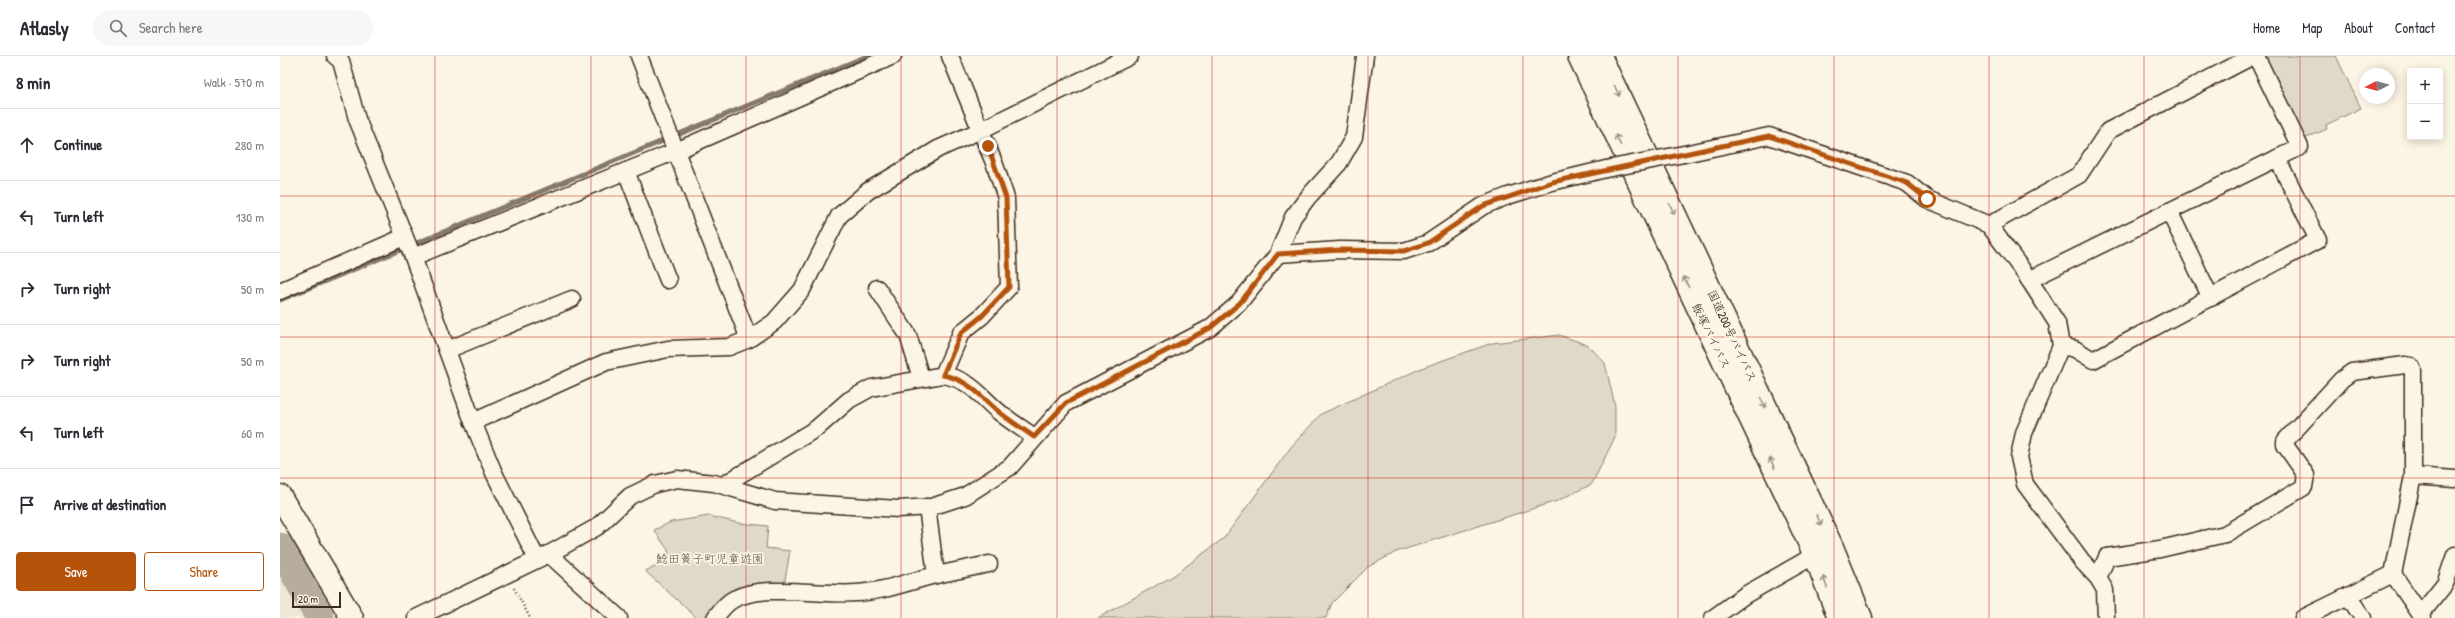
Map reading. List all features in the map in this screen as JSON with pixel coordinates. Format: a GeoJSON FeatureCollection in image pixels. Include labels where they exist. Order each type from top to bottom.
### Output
{"type":"FeatureCollection","features":[{"type":"Feature","properties":{"kind":"main road","name":"飯塚バイパス"},"geometry":{"type":"LineString","coordinates":[[1579,56],[1815,555],[1839,618]]}},
{"type":"Feature","properties":{"kind":"main road","name":"国道200号バイパス"},"geometry":{"type":"LineString","coordinates":[[1600,56],[1832,547],[1860,618]]}},
{"type":"Feature","properties":{"kind":"main road"},"geometry":{"type":"LineString","coordinates":[[280,496],[352,618]]}},
{"type":"Feature","properties":{"kind":"street"},"geometry":{"type":"LineString","coordinates":[[335,56],[341,61],[357,119],[413,257],[494,473],[543,556],[619,618]]}},
{"type":"Feature","properties":{"kind":"street"},"geometry":{"type":"LineString","coordinates":[[639,56],[749,338]]}},
{"type":"Feature","properties":{"kind":"street"},"geometry":{"type":"LineString","coordinates":[[413,257],[676,151],[893,56]]}},
{"type":"Feature","properties":{"kind":"street"},"geometry":{"type":"LineString","coordinates":[[943,375],[961,333],[982,316],[1009,287],[1006,198],[982,130],[950,56]]}},
{"type":"Feature","properties":{"kind":"street"},"geometry":{"type":"LineString","coordinates":[[474,422],[606,362],[668,349],[729,347],[749,338],[774,322],[802,290],[839,216],[868,192],[938,149],[982,130],[1130,56]]}},
{"type":"Feature","properties":{"kind":"street"},"geometry":{"type":"LineString","coordinates":[[416,618],[543,556],[597,527],[630,496],[654,484],[678,479],[723,485],[775,501],[898,509],[927,507],[966,496],[1010,467],[1034,437],[1066,403],[1210,328],[1240,303],[1278,254],[1293,217],[1309,196],[1339,163],[1354,137],[1365,56]]}},
{"type":"Feature","properties":{"kind":"street"},"geometry":{"type":"LineString","coordinates":[[1989,225],[2079,175],[2108,131],[2253,56]]}},
{"type":"Feature","properties":{"kind":"street"},"geometry":{"type":"LineString","coordinates":[[2029,280],[2300,147],[2256,56]]}},
{"type":"Feature","properties":{"kind":"street"},"geometry":{"type":"LineString","coordinates":[[1278,254],[1340,250],[1404,251],[1428,243],[1483,206],[1508,196],[1552,182],[1606,169],[1769,136],[1907,183],[1927,199],[1989,225],[2029,280],[2057,323],[2061,346],[2024,433],[2019,457],[2025,484],[2082,561],[2098,578],[2105,590],[2106,618]]}},
{"type":"Feature","properties":{"kind":"street"},"geometry":{"type":"LineString","coordinates":[[2061,346],[2075,349],[2093,360],[2318,240],[2277,158]]}},
{"type":"Feature","properties":{"kind":"street"},"geometry":{"type":"LineString","coordinates":[[626,171],[668,280]]}},
{"type":"Feature","properties":{"kind":"street"},"geometry":{"type":"LineString","coordinates":[[2168,211],[2211,298]]}},
{"type":"Feature","properties":{"kind":"street"},"geometry":{"type":"LineString","coordinates":[[280,291],[404,236]]}},
{"type":"Feature","properties":{"kind":"street"},"geometry":{"type":"LineString","coordinates":[[877,288],[908,335],[921,378]]}},
{"type":"Feature","properties":{"kind":"street"},"geometry":{"type":"LineString","coordinates":[[447,350],[572,299]]}},
{"type":"Feature","properties":{"kind":"street"},"geometry":{"type":"LineString","coordinates":[[2098,578],[2107,557],[2160,549],[2225,534],[2304,487],[2306,475],[2285,445],[2285,441],[2342,379],[2352,372],[2405,365],[2411,366],[2413,377],[2413,476],[2394,574],[2422,616],[2445,584],[2455,555]]}},
{"type":"Feature","properties":{"kind":"street"},"geometry":{"type":"LineString","coordinates":[[723,485],[817,428],[849,400],[871,388],[921,378],[943,375],[956,378],[978,390],[998,411],[1034,437]]}},
{"type":"Feature","properties":{"kind":"street"},"geometry":{"type":"LineString","coordinates":[[2413,476],[2455,478]]}},
{"type":"Feature","properties":{"kind":"street"},"geometry":{"type":"LineString","coordinates":[[927,507],[936,575]]}},
{"type":"Feature","properties":{"kind":"street"},"geometry":{"type":"LineString","coordinates":[[1713,618],[1745,595],[1815,555]]}},
{"type":"Feature","properties":{"kind":"street"},"geometry":{"type":"LineString","coordinates":[[715,618],[722,608],[734,599],[763,592],[856,594],[989,564]]}},
{"type":"Feature","properties":{"kind":"street"},"geometry":{"type":"LineString","coordinates":[[2303,618],[2394,574]]}},
{"type":"Feature","properties":{"kind":"street"},"geometry":{"type":"LineString","coordinates":[[2348,596],[2363,618]]}},
{"type":"Feature","properties":{"kind":"path"},"geometry":{"type":"LineString","coordinates":[[506,573],[530,618]]}},
{"type":"Feature","properties":{"kind":"shaded area"},"geometry":{"type":"Polygon","coordinates":[[[280,566],[308,618],[280,618],[280,566]]]}},
{"type":"Feature","properties":{"kind":"green space"},"geometry":{"type":"Polygon","coordinates":[[[2262,56],[2336,56],[2361,108],[2326,125],[2327,129],[2302,140],[2262,56]]]}},
{"type":"Feature","properties":{"kind":"green space"},"geometry":{"type":"Polygon","coordinates":[[[1559,335],[1588,345],[1605,363],[1615,406],[1615,437],[1592,484],[1557,501],[1396,552],[1368,567],[1332,603],[1326,618],[1098,618],[1173,576],[1224,538],[1291,447],[1321,414],[1424,367],[1492,343],[1559,335]]]}},
{"type":"Feature","properties":{"kind":"green space","name":"鯰田簀子町児童遊園"},"geometry":{"type":"Polygon","coordinates":[[[709,516],[739,523],[768,526],[766,548],[790,551],[784,586],[756,588],[710,618],[697,618],[645,571],[668,562],[668,550],[654,530],[671,522],[709,516]]]}},
{"type":"Feature","properties":{"kind":"waterway"},"geometry":{"type":"LineString","coordinates":[[280,300],[867,56]]}},
{"type":"Feature","properties":{"kind":"waterway"},"geometry":{"type":"LineString","coordinates":[[280,547],[320,618]]}},
{"type":"Feature","properties":{"kind":"route"},"geometry":{"type":"LineString","coordinates":[[988,146],[996,165],[1006,198],[1006,240],[1009,287],[982,316],[961,333],[943,375],[956,378],[978,390],[998,411],[1034,437],[1066,403],[1210,328],[1240,303],[1278,254],[1340,250],[1404,251],[1428,243],[1483,206],[1508,196],[1552,182],[1606,169],[1769,136],[1847,161],[1907,183],[1927,199]]}}]}
